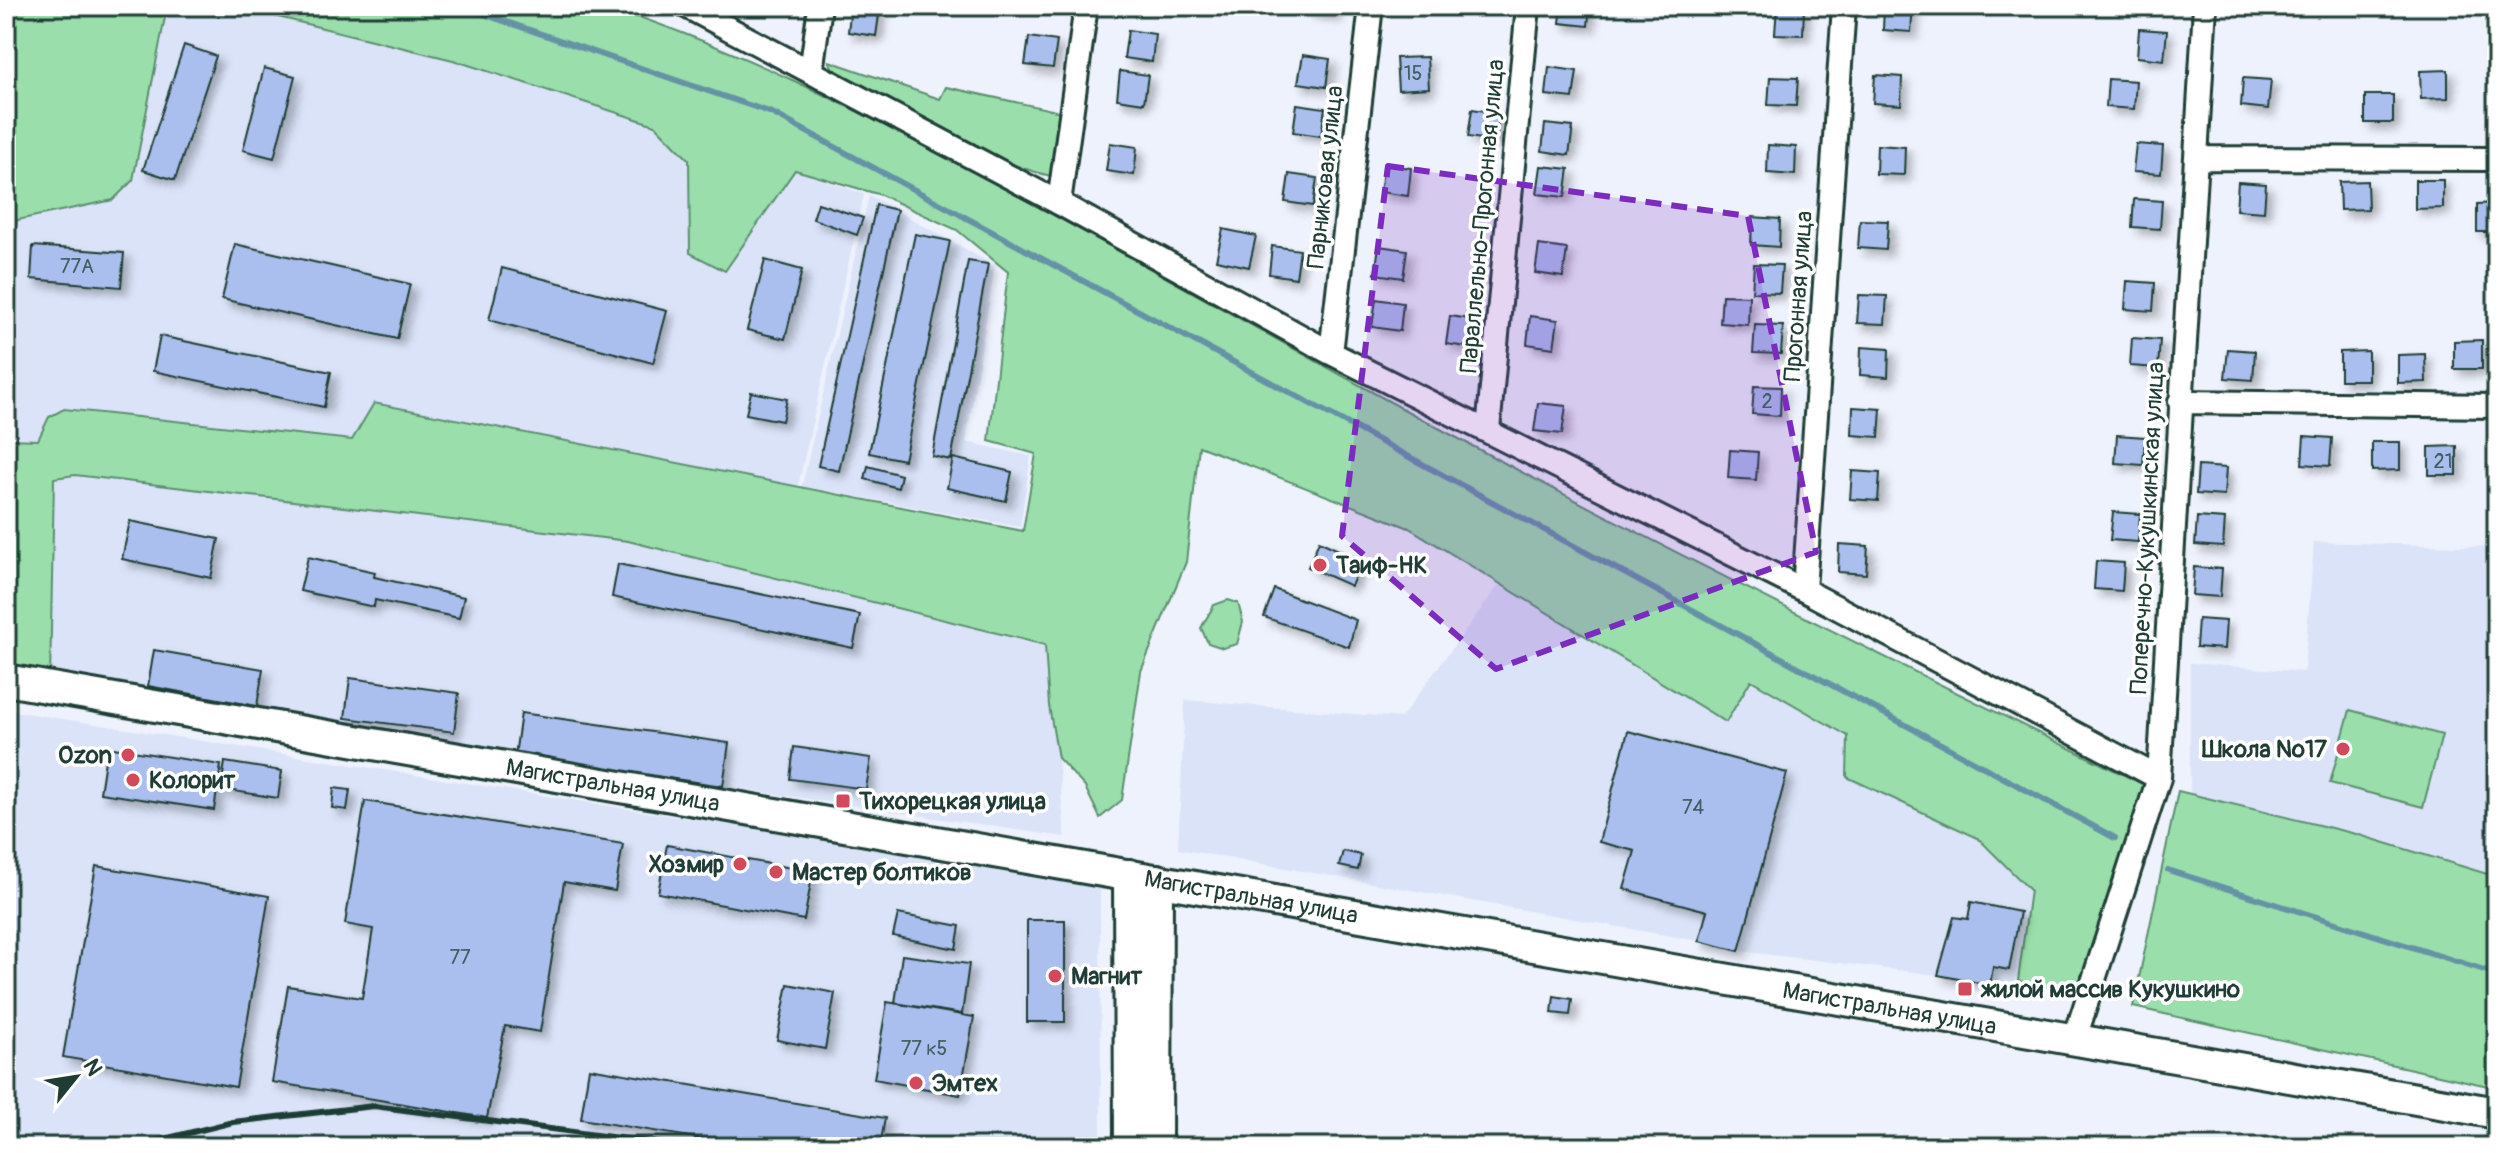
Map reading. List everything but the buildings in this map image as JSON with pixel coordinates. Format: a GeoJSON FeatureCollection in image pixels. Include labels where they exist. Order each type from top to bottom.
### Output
{"type":"FeatureCollection","features":[{"type":"Feature","properties":{"kind":"main road","name":"Магистральная улица"},"geometry":{"type":"LineString","coordinates":[[6,680],[1143,877],[1375,921],[2497,1113]]}},
{"type":"Feature","properties":{"kind":"main road"},"geometry":{"type":"LineString","coordinates":[[1130,1147],[1143,877]]}},
{"type":"Feature","properties":{"kind":"main road"},"geometry":{"type":"LineString","coordinates":[[1143,877],[1156,1147]]}},
{"type":"Feature","properties":{"kind":"street"},"geometry":{"type":"LineString","coordinates":[[686,6],[1059,203],[1331,353],[1804,590],[2159,778]]}},
{"type":"Feature","properties":{"kind":"street"},"geometry":{"type":"LineString","coordinates":[[811,72],[820,6]]}},
{"type":"Feature","properties":{"kind":"street"},"geometry":{"type":"LineString","coordinates":[[1059,203],[1086,6]]}},
{"type":"Feature","properties":{"kind":"street","name":"Парниковая улица"},"geometry":{"type":"LineString","coordinates":[[1331,353],[1371,6]]}},
{"type":"Feature","properties":{"kind":"street","name":"Параллельно-Прогонная улица"},"geometry":{"type":"LineString","coordinates":[[1488,430],[1528,6]]}},
{"type":"Feature","properties":{"kind":"street","name":"Прогонная улица"},"geometry":{"type":"LineString","coordinates":[[1804,590],[1844,6]]}},
{"type":"Feature","properties":{"kind":"street","name":"Поперечно-Кукушкинская улица"},"geometry":{"type":"LineString","coordinates":[[2074,1041],[2159,778],[2205,6]]}},
{"type":"Feature","properties":{"kind":"street"},"geometry":{"type":"LineString","coordinates":[[2197,158],[2497,159]]}},
{"type":"Feature","properties":{"kind":"street"},"geometry":{"type":"LineString","coordinates":[[2180,402],[2497,406]]}},
{"type":"Feature","properties":{"kind":"highlighted area"},"geometry":{"type":"Polygon","coordinates":[[[1388,166],[1748,216],[1816,552],[1496,669],[1342,536],[1388,166]]]}},
{"type":"Feature","properties":{"kind":"shaded area"},"geometry":{"type":"Polygon","coordinates":[[[166,12],[270,15],[453,60],[655,125],[689,160],[690,253],[725,270],[795,170],[864,194],[798,486],[374,403],[353,440],[65,409],[49,417],[38,440],[6,439],[6,267],[17,220],[113,200],[133,180],[166,12]]]}},
{"type":"Feature","properties":{"kind":"shaded area"},"geometry":{"type":"Polygon","coordinates":[[[869,195],[995,266],[966,442],[1031,456],[1020,527],[802,486],[869,195]]]}},
{"type":"Feature","properties":{"kind":"shaded area"},"geometry":{"type":"Polygon","coordinates":[[[75,475],[628,541],[1045,645],[1065,837],[515,756],[50,680],[53,479],[75,475]]]}},
{"type":"Feature","properties":{"kind":"shaded area","name":"Школа №17"},"geometry":{"type":"Polygon","coordinates":[[[2314,542],[2497,547],[2497,897],[2190,825],[2190,663],[2304,672],[2314,542]]]}},
{"type":"Feature","properties":{"kind":"shaded area"},"geometry":{"type":"Polygon","coordinates":[[[1500,583],[1725,722],[1751,679],[1849,736],[1847,777],[1978,838],[2030,891],[2018,981],[1990,985],[1938,975],[1739,951],[1699,941],[1178,849],[1185,700],[1401,718],[1500,583]]]}},
{"type":"Feature","properties":{"kind":"shaded area"},"geometry":{"type":"Polygon","coordinates":[[[13,711],[1100,884],[1101,1147],[6,1147],[6,920],[13,711]]]}},
{"type":"Feature","properties":{"kind":"green space"},"geometry":{"type":"Polygon","coordinates":[[[6,6],[606,6],[700,40],[792,80],[970,170],[1542,483],[2148,787],[2076,991],[2018,981],[2030,890],[1978,838],[1847,777],[1848,736],[1751,680],[1726,722],[1409,528],[1199,446],[1186,562],[1141,671],[1122,800],[1100,818],[1085,787],[1058,758],[1049,706],[1045,645],[628,541],[75,475],[54,478],[50,680],[6,667],[6,439],[38,440],[49,417],[64,409],[352,440],[374,403],[1023,531],[1036,454],[989,441],[1008,272],[957,230],[881,195],[795,170],[725,271],[690,253],[689,160],[655,125],[453,60],[270,15],[166,12],[133,180],[113,200],[17,220],[6,267],[6,6]]]}},
{"type":"Feature","properties":{"kind":"green space"},"geometry":{"type":"Polygon","coordinates":[[[829,61],[940,99],[946,87],[1061,112],[1052,176],[966,146],[894,112],[841,77],[829,61]]]}},
{"type":"Feature","properties":{"kind":"green space"},"geometry":{"type":"Polygon","coordinates":[[[1228,600],[1238,603],[1243,622],[1237,644],[1223,648],[1208,643],[1201,628],[1214,605],[1228,600]]]}},
{"type":"Feature","properties":{"kind":"green space"},"geometry":{"type":"Polygon","coordinates":[[[2350,710],[2442,735],[2423,807],[2330,783],[2350,710]]]}},
{"type":"Feature","properties":{"kind":"green space"},"geometry":{"type":"Polygon","coordinates":[[[2178,791],[2356,834],[2497,877],[2497,1088],[2133,1007],[2178,791]]]}},
{"type":"Feature","properties":{"kind":"waterway"},"geometry":{"type":"LineString","coordinates":[[460,6],[772,113],[2115,838]]}},
{"type":"Feature","properties":{"kind":"waterway"},"geometry":{"type":"LineString","coordinates":[[2168,870],[2497,974]]}},
{"type":"Feature","properties":{"kind":"railway"},"geometry":{"type":"LineString","coordinates":[[132,1147],[233,1122],[374,1106],[688,1147]]}},
{"type":"Feature","properties":{"kind":"place","name":"Таиф-НК"},"geometry":{"type":"Point","coordinates":[1320,565]}},
{"type":"Feature","properties":{"kind":"place","name":"Школа №17"},"geometry":{"type":"Point","coordinates":[2343,749]}},
{"type":"Feature","properties":{"kind":"place","name":"Ozon"},"geometry":{"type":"Point","coordinates":[128,755]}},
{"type":"Feature","properties":{"kind":"place","name":"Колорит"},"geometry":{"type":"Point","coordinates":[133,780]}},
{"type":"Feature","properties":{"kind":"place","name":"Тихорецкая улица"},"geometry":{"type":"Point","coordinates":[843,801]}},
{"type":"Feature","properties":{"kind":"place","name":"Хозмир"},"geometry":{"type":"Point","coordinates":[740,864]}},
{"type":"Feature","properties":{"kind":"place","name":"Мастер болтиков"},"geometry":{"type":"Point","coordinates":[776,872]}},
{"type":"Feature","properties":{"kind":"place","name":"Магнит"},"geometry":{"type":"Point","coordinates":[1055,976]}},
{"type":"Feature","properties":{"kind":"place","name":"жилой массив Кукушкино"},"geometry":{"type":"Point","coordinates":[1965,989]}},
{"type":"Feature","properties":{"kind":"place","name":"Эмтех"},"geometry":{"type":"Point","coordinates":[916,1083]}}]}
